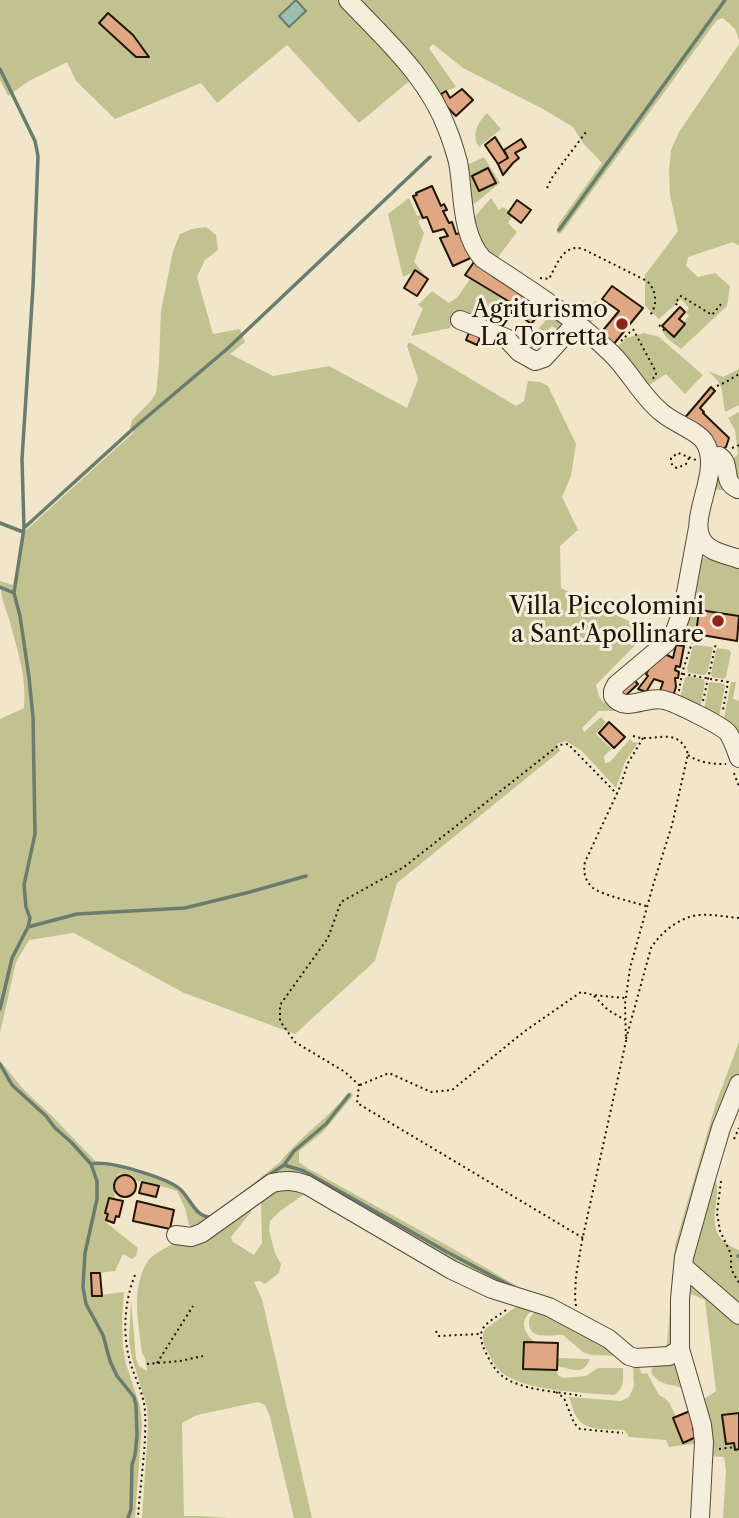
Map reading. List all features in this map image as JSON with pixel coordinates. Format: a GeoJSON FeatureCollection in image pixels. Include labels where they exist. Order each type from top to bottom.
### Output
{"type":"FeatureCollection","features":[{"type":"Feature","properties":{"kind":"street"},"geometry":{"type":"LineString","coordinates":[[348,0],[411,68],[434,102],[453,146],[468,227],[477,253],[593,337],[617,360],[661,413],[702,439],[708,450],[724,458],[729,481],[738,489]]}},
{"type":"Feature","properties":{"kind":"street"},"geometry":{"type":"LineString","coordinates":[[460,320],[506,338],[519,352],[535,361],[544,358],[575,324]]}},
{"type":"Feature","properties":{"kind":"street"},"geometry":{"type":"LineString","coordinates":[[720,454],[711,468],[675,631],[666,643],[617,685],[613,696],[620,703],[626,704],[666,700],[723,728],[739,758]]}},
{"type":"Feature","properties":{"kind":"street"},"geometry":{"type":"LineString","coordinates":[[698,528],[707,546],[739,559]]}},
{"type":"Feature","properties":{"kind":"street"},"geometry":{"type":"LineString","coordinates":[[700,1518],[704,1441],[702,1425],[680,1349],[680,1299],[684,1256],[714,1176],[721,1128],[739,1084]]}},
{"type":"Feature","properties":{"kind":"street"},"geometry":{"type":"LineString","coordinates":[[176,1235],[191,1237],[202,1233],[272,1183],[294,1180],[452,1270],[492,1289],[549,1307],[609,1339],[629,1356],[669,1356],[680,1349]]}},
{"type":"Feature","properties":{"kind":"street"},"geometry":{"type":"LineString","coordinates":[[684,1266],[739,1315]]}},
{"type":"Feature","properties":{"kind":"path"},"geometry":{"type":"LineString","coordinates":[[547,188],[586,132]]}},
{"type":"Feature","properties":{"kind":"path"},"geometry":{"type":"LineString","coordinates":[[526,288],[534,277],[549,279],[562,254],[577,247],[647,281],[652,286],[655,298],[654,310],[649,317]]}},
{"type":"Feature","properties":{"kind":"path"},"geometry":{"type":"LineString","coordinates":[[677,305],[675,303],[681,296],[712,315],[722,303]]}},
{"type":"Feature","properties":{"kind":"path"},"geometry":{"type":"LineString","coordinates":[[659,325],[664,330],[665,328]]}},
{"type":"Feature","properties":{"kind":"path"},"geometry":{"type":"LineString","coordinates":[[633,329],[656,372],[656,376],[649,382]]}},
{"type":"Feature","properties":{"kind":"path"},"geometry":{"type":"LineString","coordinates":[[717,386],[739,374]]}},
{"type":"Feature","properties":{"kind":"path"},"geometry":{"type":"LineString","coordinates":[[689,458],[686,464],[677,468],[671,462],[671,458],[678,453],[702,461],[739,445]]}},
{"type":"Feature","properties":{"kind":"path"},"geometry":{"type":"LineString","coordinates":[[678,699],[682,673],[693,640]]}},
{"type":"Feature","properties":{"kind":"path"},"geometry":{"type":"LineString","coordinates":[[701,710],[716,643]]}},
{"type":"Feature","properties":{"kind":"path"},"geometry":{"type":"LineString","coordinates":[[682,673],[728,682],[721,720]]}},
{"type":"Feature","properties":{"kind":"path"},"geometry":{"type":"LineString","coordinates":[[630,734],[644,738],[669,737],[678,740],[695,760],[728,764],[739,787]]}},
{"type":"Feature","properties":{"kind":"path"},"geometry":{"type":"LineString","coordinates":[[644,738],[628,763],[583,871],[594,889],[647,906]]}},
{"type":"Feature","properties":{"kind":"path"},"geometry":{"type":"LineString","coordinates":[[359,1085],[345,1072],[295,1042],[280,1021],[281,1005],[328,938],[341,902],[404,867],[559,745],[568,744],[617,794]]}},
{"type":"Feature","properties":{"kind":"path"},"geometry":{"type":"LineString","coordinates":[[625,1041],[630,968],[671,825],[688,754]]}},
{"type":"Feature","properties":{"kind":"path"},"geometry":{"type":"LineString","coordinates":[[581,1324],[575,1297],[583,1238],[625,1041],[651,948],[658,937],[688,918],[699,915],[739,918]]}},
{"type":"Feature","properties":{"kind":"path"},"geometry":{"type":"LineString","coordinates":[[359,1085],[389,1073],[431,1092],[452,1090],[525,1031],[580,992],[626,998]]}},
{"type":"Feature","properties":{"kind":"path"},"geometry":{"type":"LineString","coordinates":[[593,995],[608,1010],[625,1020]]}},
{"type":"Feature","properties":{"kind":"path"},"geometry":{"type":"LineString","coordinates":[[359,1085],[357,1103],[364,1108],[583,1238]]}},
{"type":"Feature","properties":{"kind":"path"},"geometry":{"type":"LineString","coordinates":[[731,1147],[739,1128]]}},
{"type":"Feature","properties":{"kind":"path"},"geometry":{"type":"LineString","coordinates":[[714,1176],[720,1231],[731,1254],[730,1269],[739,1283]]}},
{"type":"Feature","properties":{"kind":"path"},"geometry":{"type":"LineString","coordinates":[[135,1275],[127,1304],[126,1335],[131,1364],[145,1408],[138,1518]]}},
{"type":"Feature","properties":{"kind":"path"},"geometry":{"type":"LineString","coordinates":[[521,1298],[484,1327],[480,1334],[480,1342],[491,1364],[509,1381],[581,1396]]}},
{"type":"Feature","properties":{"kind":"path"},"geometry":{"type":"LineString","coordinates":[[157,1363],[193,1306]]}},
{"type":"Feature","properties":{"kind":"path"},"geometry":{"type":"LineString","coordinates":[[436,1331],[438,1336],[480,1334]]}},
{"type":"Feature","properties":{"kind":"path"},"geometry":{"type":"LineString","coordinates":[[147,1364],[202,1356]]}},
{"type":"Feature","properties":{"kind":"path"},"geometry":{"type":"LineString","coordinates":[[556,1392],[564,1398],[574,1423],[580,1429],[623,1433]]}},
{"type":"Feature","properties":{"kind":"path"},"geometry":{"type":"LineString","coordinates":[[709,1451],[735,1447]]}},
{"type":"Feature","properties":{"kind":"shaded area"},"geometry":{"type":"Polygon","coordinates":[[[0,0],[339,0],[413,78],[359,123],[287,45],[217,103],[201,83],[115,119],[76,81],[67,62],[29,81],[8,96],[0,80],[0,0]]]}},
{"type":"Feature","properties":{"kind":"shaded area"},"geometry":{"type":"Polygon","coordinates":[[[296,0],[306,11],[289,27],[279,16],[296,0]]]}},
{"type":"Feature","properties":{"kind":"shaded area"},"geometry":{"type":"Polygon","coordinates":[[[358,0],[739,0],[739,40],[735,29],[723,18],[717,20],[559,234],[556,232],[559,223],[602,163],[583,143],[573,127],[463,68],[433,44],[429,48],[456,87],[439,94],[381,19],[373,16],[358,0]]]}},
{"type":"Feature","properties":{"kind":"shaded area"},"geometry":{"type":"Polygon","coordinates":[[[739,44],[739,246],[733,242],[688,257],[686,266],[698,277],[715,273],[730,286],[727,306],[681,349],[667,338],[662,329],[675,337],[685,325],[683,323],[689,316],[686,313],[689,308],[681,299],[659,319],[645,306],[645,275],[678,231],[670,195],[671,150],[679,132],[739,44]]]}},
{"type":"Feature","properties":{"kind":"shaded area"},"geometry":{"type":"Polygon","coordinates":[[[487,113],[501,129],[479,147],[477,129],[487,113]]]}},
{"type":"Feature","properties":{"kind":"shaded area"},"geometry":{"type":"Polygon","coordinates":[[[484,157],[500,183],[469,208],[463,167],[484,157]]]}},
{"type":"Feature","properties":{"kind":"shaded area"},"geometry":{"type":"Polygon","coordinates":[[[409,198],[417,216],[422,215],[423,218],[418,221],[424,233],[414,262],[428,279],[415,271],[403,277],[388,214],[409,198]]]}},
{"type":"Feature","properties":{"kind":"shaded area"},"geometry":{"type":"Polygon","coordinates":[[[491,198],[499,210],[503,207],[509,211],[512,217],[508,223],[517,232],[495,261],[482,251],[472,220],[491,198]]]}},
{"type":"Feature","properties":{"kind":"shaded area"},"geometry":{"type":"Polygon","coordinates":[[[206,227],[216,235],[218,250],[205,260],[197,277],[213,334],[240,329],[245,342],[230,354],[273,376],[329,366],[407,408],[418,379],[407,346],[409,342],[516,406],[524,401],[528,381],[548,386],[576,444],[571,476],[562,497],[578,530],[560,546],[561,588],[649,631],[596,685],[604,703],[609,698],[630,711],[599,711],[582,728],[584,732],[601,717],[606,722],[596,734],[612,749],[604,756],[605,763],[610,762],[630,739],[638,743],[625,762],[616,788],[582,751],[566,741],[557,744],[560,751],[397,883],[375,961],[295,1034],[184,993],[74,933],[29,940],[16,962],[0,1033],[0,719],[24,708],[25,697],[21,663],[0,581],[13,585],[23,533],[134,432],[130,428],[132,420],[156,393],[161,311],[173,251],[180,234],[206,227]]]}},
{"type":"Feature","properties":{"kind":"shaded area"},"geometry":{"type":"Polygon","coordinates":[[[470,279],[508,302],[495,324],[456,314],[450,328],[411,336],[423,308],[418,305],[432,291],[449,303],[457,298],[470,279]]]}},
{"type":"Feature","properties":{"kind":"shaded area"},"geometry":{"type":"Polygon","coordinates":[[[582,300],[591,304],[596,301],[604,307],[589,325],[568,314],[582,300]]]}},
{"type":"Feature","properties":{"kind":"shaded area"},"geometry":{"type":"Polygon","coordinates":[[[551,314],[564,326],[560,331],[552,326],[532,348],[537,354],[523,347],[551,314]]]}},
{"type":"Feature","properties":{"kind":"shaded area"},"geometry":{"type":"Polygon","coordinates":[[[644,333],[659,337],[703,375],[685,394],[666,374],[648,386],[616,348],[626,338],[644,333]]]}},
{"type":"Feature","properties":{"kind":"shaded area"},"geometry":{"type":"Polygon","coordinates":[[[739,369],[739,405],[725,412],[720,385],[708,371],[723,377],[739,369]]]}},
{"type":"Feature","properties":{"kind":"shaded area"},"geometry":{"type":"Polygon","coordinates":[[[739,412],[739,493],[714,489],[708,530],[714,542],[739,550],[739,553],[713,544],[705,529],[717,464],[738,454],[735,430],[728,418],[739,412]]]}},
{"type":"Feature","properties":{"kind":"shaded area"},"geometry":{"type":"Polygon","coordinates":[[[696,556],[739,566],[739,616],[700,610],[696,634],[682,632],[696,556]]]}},
{"type":"Feature","properties":{"kind":"shaded area"},"geometry":{"type":"Polygon","coordinates":[[[693,646],[713,649],[707,673],[704,675],[689,673],[687,669],[693,646]]]}},
{"type":"Feature","properties":{"kind":"shaded area"},"geometry":{"type":"Polygon","coordinates":[[[718,648],[731,652],[724,679],[712,677],[711,674],[718,648]]]}},
{"type":"Feature","properties":{"kind":"shaded area"},"geometry":{"type":"Polygon","coordinates":[[[688,676],[703,679],[705,682],[700,708],[680,698],[685,678],[688,676]]]}},
{"type":"Feature","properties":{"kind":"shaded area"},"geometry":{"type":"Polygon","coordinates":[[[711,682],[725,686],[719,717],[704,709],[711,682]]]}},
{"type":"Feature","properties":{"kind":"shaded area"},"geometry":{"type":"Polygon","coordinates":[[[731,682],[736,682],[733,699],[739,701],[739,749],[723,723],[731,682]]]}},
{"type":"Feature","properties":{"kind":"shaded area"},"geometry":{"type":"Polygon","coordinates":[[[739,1042],[739,1078],[719,1124],[675,1345],[635,1356],[635,1351],[652,1350],[667,1344],[675,1245],[716,1103],[739,1042]]]}},
{"type":"Feature","properties":{"kind":"shaded area"},"geometry":{"type":"Polygon","coordinates":[[[0,1061],[25,1091],[99,1165],[149,1176],[181,1188],[200,1212],[207,1216],[214,1215],[280,1162],[350,1092],[353,1095],[351,1098],[323,1132],[299,1151],[299,1162],[524,1290],[493,1283],[296,1176],[194,1228],[189,1225],[177,1191],[137,1181],[132,1175],[119,1174],[113,1182],[115,1199],[109,1198],[106,1221],[138,1248],[136,1256],[132,1259],[123,1254],[115,1271],[91,1274],[93,1296],[124,1292],[123,1347],[140,1406],[142,1424],[135,1518],[0,1518],[0,1061]]]}},
{"type":"Feature","properties":{"kind":"shaded area"},"geometry":{"type":"Polygon","coordinates":[[[712,1179],[715,1179],[717,1188],[716,1229],[723,1241],[739,1250],[739,1310],[689,1263],[712,1179]]]}},
{"type":"Feature","properties":{"kind":"shaded area"},"geometry":{"type":"Polygon","coordinates":[[[273,1187],[309,1191],[270,1221],[269,1230],[281,1264],[279,1273],[265,1284],[254,1282],[262,1299],[312,1518],[294,1518],[270,1417],[265,1405],[258,1402],[197,1415],[182,1423],[184,1516],[227,1518],[142,1518],[147,1407],[129,1341],[131,1299],[136,1359],[139,1366],[147,1371],[142,1353],[137,1294],[142,1272],[148,1261],[165,1248],[250,1209],[251,1212],[231,1237],[233,1242],[254,1255],[262,1243],[261,1202],[265,1193],[273,1187]]]}},
{"type":"Feature","properties":{"kind":"shaded area"},"geometry":{"type":"Polygon","coordinates":[[[688,1281],[739,1319],[739,1414],[722,1416],[726,1444],[734,1443],[735,1449],[739,1449],[739,1518],[723,1518],[726,1471],[724,1457],[709,1456],[698,1403],[716,1391],[705,1300],[691,1294],[683,1298],[688,1281]]]}},
{"type":"Feature","properties":{"kind":"shaded area"},"geometry":{"type":"Polygon","coordinates":[[[524,1301],[536,1308],[527,1316],[524,1325],[527,1334],[536,1343],[524,1343],[523,1369],[557,1370],[558,1375],[563,1378],[586,1376],[598,1368],[623,1368],[620,1390],[614,1395],[539,1387],[511,1378],[499,1370],[484,1345],[485,1329],[524,1301]]]}},
{"type":"Feature","properties":{"kind":"shaded area"},"geometry":{"type":"Polygon","coordinates":[[[539,1310],[623,1356],[591,1355],[583,1352],[563,1335],[547,1336],[533,1332],[529,1321],[539,1310]]]}},
{"type":"Feature","properties":{"kind":"shaded area"},"geometry":{"type":"Polygon","coordinates":[[[557,1358],[590,1359],[584,1368],[576,1370],[557,1366],[557,1358]]]}},
{"type":"Feature","properties":{"kind":"shaded area"},"geometry":{"type":"Polygon","coordinates":[[[677,1360],[697,1419],[701,1443],[669,1447],[666,1440],[629,1437],[624,1430],[593,1428],[576,1417],[569,1397],[621,1401],[629,1397],[634,1386],[633,1367],[638,1364],[642,1374],[647,1373],[659,1395],[670,1404],[683,1442],[696,1437],[693,1429],[697,1427],[682,1388],[661,1382],[651,1372],[654,1362],[677,1360]]]}},
{"type":"Feature","properties":{"kind":"building"},"geometry":{"type":"Polygon","coordinates":[[[108,13],[133,35],[149,57],[136,57],[99,23],[108,13]]]}},
{"type":"Feature","properties":{"kind":"building"},"geometry":{"type":"Polygon","coordinates":[[[462,89],[473,100],[456,116],[445,105],[441,94],[446,91],[450,98],[462,89]]]}},
{"type":"Feature","properties":{"kind":"building"},"geometry":{"type":"Polygon","coordinates":[[[495,137],[508,158],[498,164],[485,145],[495,137]]]}},
{"type":"Feature","properties":{"kind":"building"},"geometry":{"type":"Polygon","coordinates":[[[521,139],[526,147],[515,153],[519,158],[503,175],[498,164],[508,158],[504,150],[521,139]]]}},
{"type":"Feature","properties":{"kind":"building"},"geometry":{"type":"Polygon","coordinates":[[[488,168],[496,183],[479,191],[472,176],[488,168]]]}},
{"type":"Feature","properties":{"kind":"building"},"geometry":{"type":"Polygon","coordinates":[[[432,186],[441,206],[444,204],[447,210],[443,211],[449,223],[452,222],[456,234],[465,232],[475,256],[453,266],[440,238],[448,236],[444,229],[433,232],[413,196],[432,186]]]}},
{"type":"Feature","properties":{"kind":"building"},"geometry":{"type":"Polygon","coordinates":[[[517,200],[531,210],[521,223],[508,213],[517,200]]]}},
{"type":"Feature","properties":{"kind":"building"},"geometry":{"type":"Polygon","coordinates":[[[476,259],[545,307],[531,324],[515,311],[518,307],[465,275],[476,259]]]}},
{"type":"Feature","properties":{"kind":"building"},"geometry":{"type":"Polygon","coordinates":[[[415,270],[428,279],[417,296],[404,288],[415,270]]]}},
{"type":"Feature","properties":{"kind":"building"},"geometry":{"type":"Polygon","coordinates":[[[612,286],[643,308],[613,345],[600,334],[619,311],[602,299],[612,286]]]}},
{"type":"Feature","properties":{"kind":"building"},"geometry":{"type":"Polygon","coordinates":[[[507,307],[513,311],[502,327],[496,323],[507,307]]]}},
{"type":"Feature","properties":{"kind":"building"},"geometry":{"type":"Polygon","coordinates":[[[680,307],[685,312],[679,319],[685,324],[674,337],[662,326],[680,307]]]}},
{"type":"Feature","properties":{"kind":"building"},"geometry":{"type":"Polygon","coordinates":[[[470,330],[481,335],[477,345],[466,340],[470,330]]]}},
{"type":"Feature","properties":{"kind":"building"},"geometry":{"type":"Polygon","coordinates":[[[711,387],[715,391],[700,408],[729,438],[726,447],[715,454],[683,420],[711,387]]]}},
{"type":"Feature","properties":{"kind":"building","name":"Villa Piccolomini a Sant'Apollinare"},"geometry":{"type":"Polygon","coordinates":[[[699,610],[739,616],[737,641],[696,634],[699,610]]]}},
{"type":"Feature","properties":{"kind":"building"},"geometry":{"type":"Polygon","coordinates":[[[676,645],[684,646],[680,667],[676,666],[675,670],[679,672],[678,678],[675,678],[676,687],[672,699],[659,694],[663,682],[654,679],[646,692],[638,689],[648,676],[646,674],[659,651],[673,658],[676,645]]]}},
{"type":"Feature","properties":{"kind":"building"},"geometry":{"type":"Polygon","coordinates":[[[631,677],[638,684],[624,697],[617,690],[631,677]]]}},
{"type":"Feature","properties":{"kind":"building"},"geometry":{"type":"Polygon","coordinates":[[[609,722],[625,737],[614,748],[599,733],[609,722]]]}},
{"type":"Feature","properties":{"kind":"building"},"geometry":{"type":"Polygon","coordinates":[[[125,1175],[133,1178],[136,1186],[133,1194],[125,1197],[117,1194],[114,1186],[117,1178],[125,1175]]]}},
{"type":"Feature","properties":{"kind":"building"},"geometry":{"type":"Polygon","coordinates":[[[142,1182],[159,1186],[156,1197],[139,1193],[142,1182]]]}},
{"type":"Feature","properties":{"kind":"building"},"geometry":{"type":"Polygon","coordinates":[[[109,1198],[123,1201],[119,1217],[116,1216],[114,1223],[106,1220],[109,1198]]]}},
{"type":"Feature","properties":{"kind":"building"},"geometry":{"type":"Polygon","coordinates":[[[137,1201],[174,1210],[170,1229],[133,1221],[137,1201]]]}},
{"type":"Feature","properties":{"kind":"building"},"geometry":{"type":"Polygon","coordinates":[[[91,1273],[100,1273],[102,1296],[92,1296],[91,1273]]]}},
{"type":"Feature","properties":{"kind":"building"},"geometry":{"type":"Polygon","coordinates":[[[524,1342],[558,1343],[557,1370],[523,1369],[524,1342]]]}},
{"type":"Feature","properties":{"kind":"building"},"geometry":{"type":"Polygon","coordinates":[[[690,1411],[697,1428],[693,1429],[696,1437],[683,1443],[673,1418],[690,1411]]]}},
{"type":"Feature","properties":{"kind":"building"},"geometry":{"type":"Polygon","coordinates":[[[739,1413],[739,1449],[735,1450],[734,1443],[726,1444],[722,1415],[739,1413]]]}},
{"type":"Feature","properties":{"kind":"waterway"},"geometry":{"type":"LineString","coordinates":[[559,230],[725,0]]}},
{"type":"Feature","properties":{"kind":"waterway"},"geometry":{"type":"LineString","coordinates":[[0,69],[35,141],[38,156],[22,459],[24,528],[14,593],[20,616],[33,717],[35,834],[24,885],[30,918],[12,958],[0,1009]]}},
{"type":"Feature","properties":{"kind":"waterway"},"geometry":{"type":"LineString","coordinates":[[24,528],[135,427],[227,349],[430,157]]}},
{"type":"Feature","properties":{"kind":"waterway"},"geometry":{"type":"LineString","coordinates":[[0,523],[23,532]]}},
{"type":"Feature","properties":{"kind":"waterway"},"geometry":{"type":"LineString","coordinates":[[0,587],[14,593]]}},
{"type":"Feature","properties":{"kind":"waterway"},"geometry":{"type":"LineString","coordinates":[[28,927],[77,914],[185,908],[306,876]]}},
{"type":"Feature","properties":{"kind":"waterway"},"geometry":{"type":"LineString","coordinates":[[0,1064],[12,1085],[46,1116],[91,1164],[97,1181],[97,1199],[85,1253],[83,1287],[86,1304],[103,1335],[110,1361],[117,1376],[134,1397],[136,1405],[137,1436],[128,1518]]}},
{"type":"Feature","properties":{"kind":"waterway"},"geometry":{"type":"LineString","coordinates":[[284,1165],[294,1151],[326,1124],[349,1095]]}},
{"type":"Feature","properties":{"kind":"waterway"},"geometry":{"type":"LineString","coordinates":[[91,1164],[124,1167],[163,1180],[180,1189],[201,1214],[212,1217]]}},
{"type":"Feature","properties":{"kind":"waterway"},"geometry":{"type":"LineString","coordinates":[[263,1179],[284,1165],[304,1171],[513,1287]]}},
{"type":"Feature","properties":{"kind":"place","name":"Agriturismo La Torretta"},"geometry":{"type":"Point","coordinates":[622,324]}},
{"type":"Feature","properties":{"kind":"place","name":"Villa Piccolomini a Sant'Apollinare"},"geometry":{"type":"Point","coordinates":[718,621]}}]}
